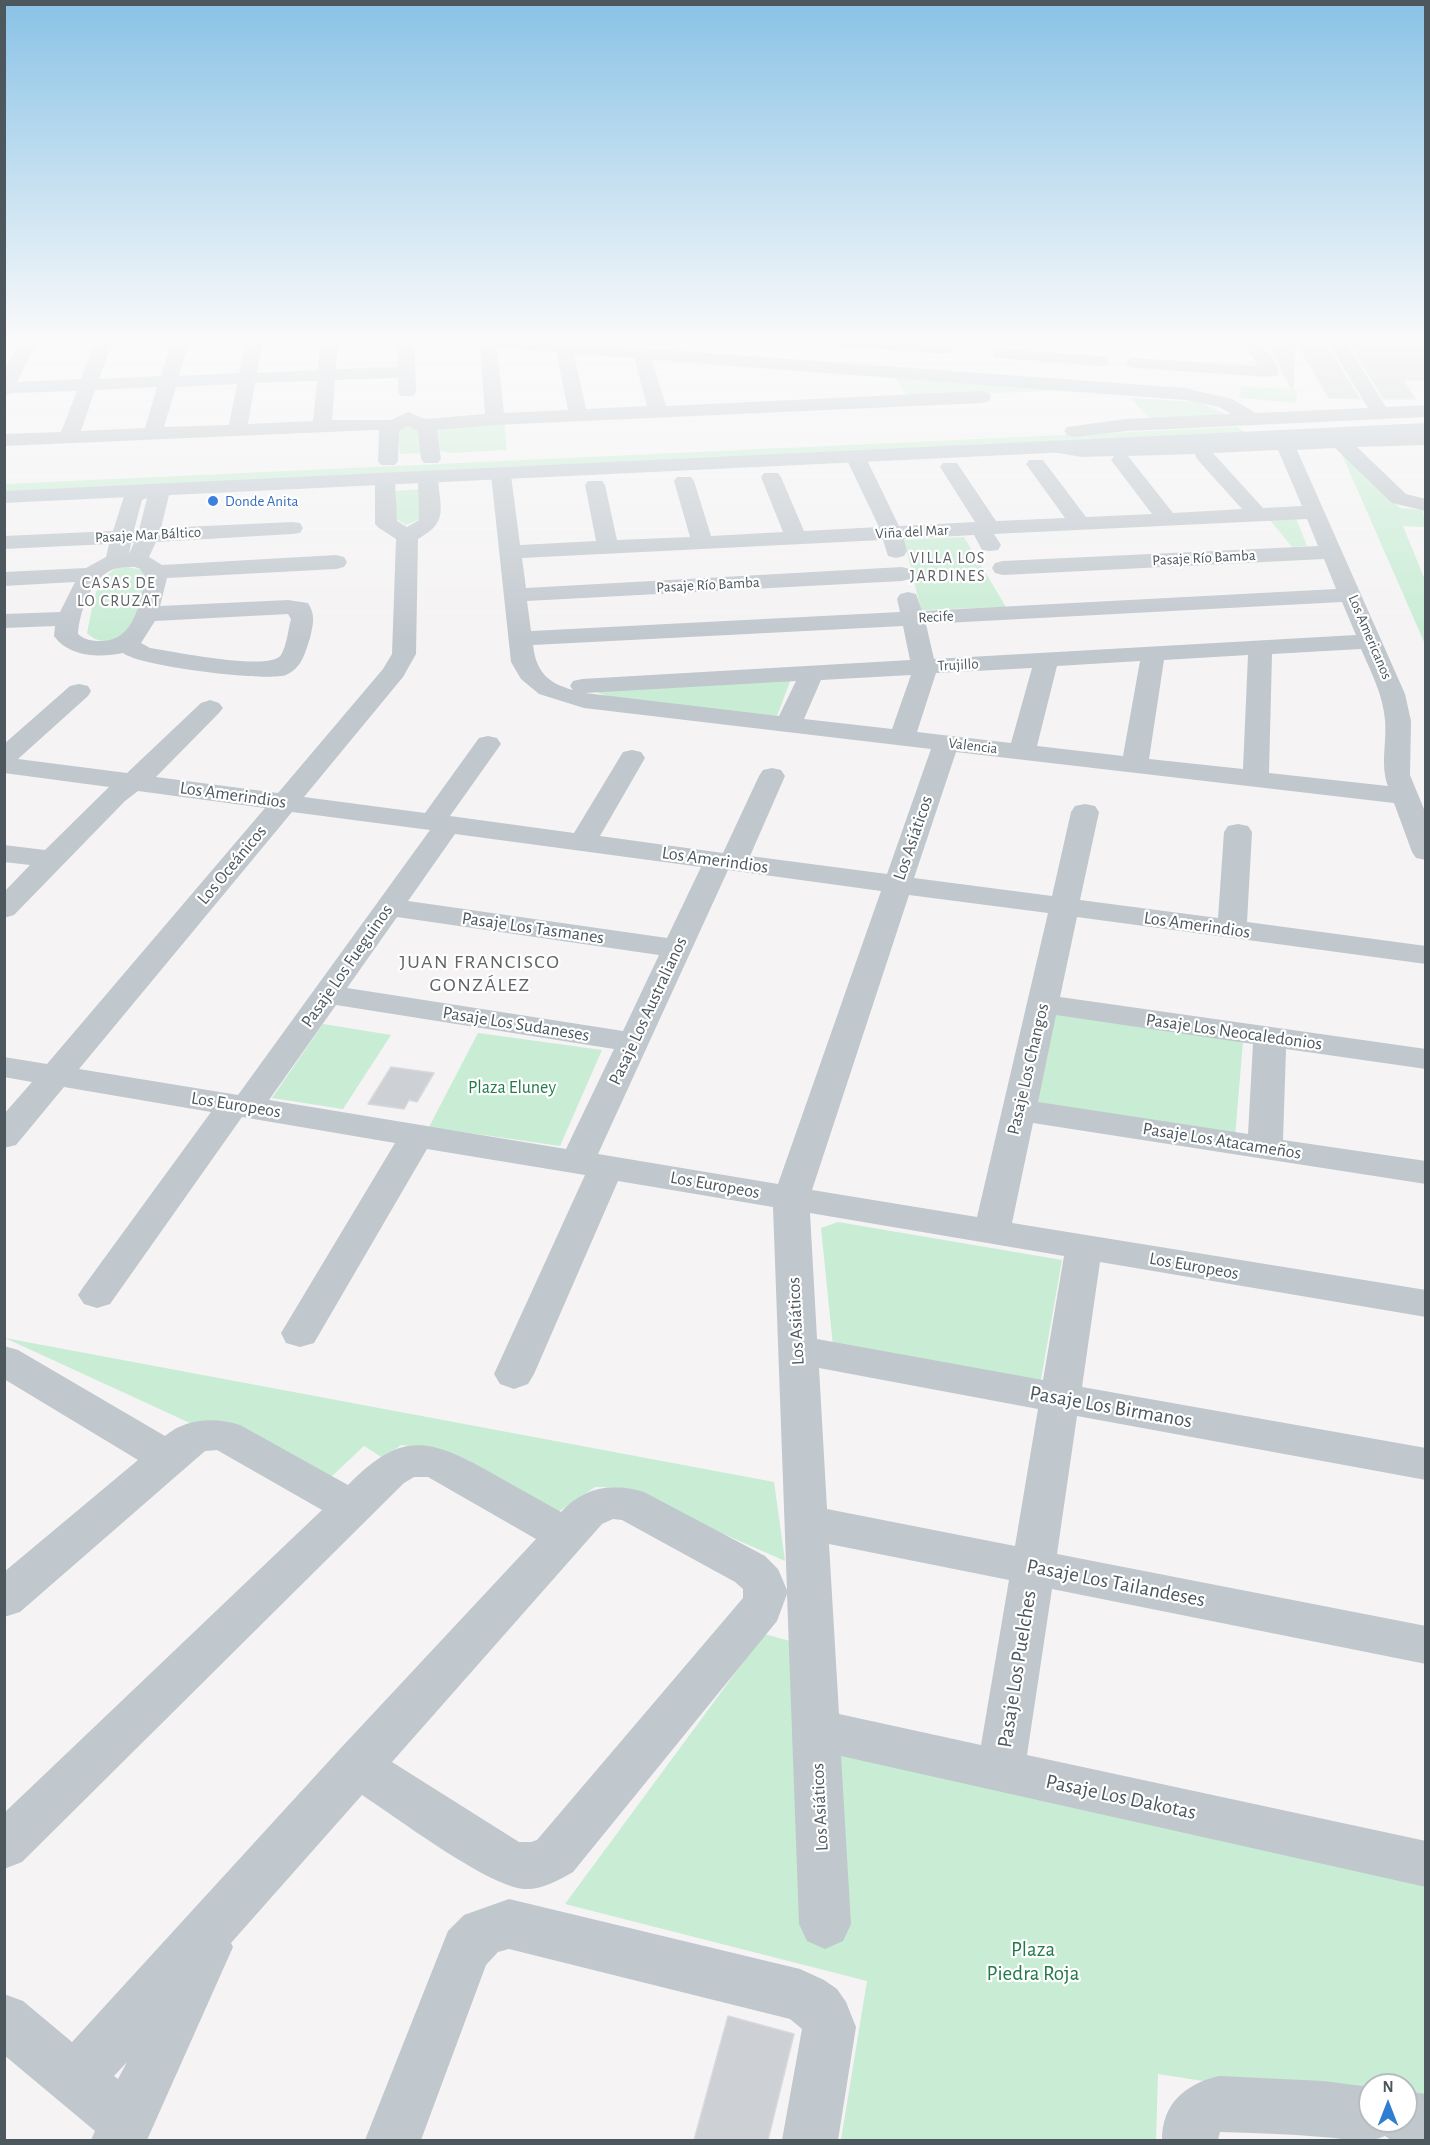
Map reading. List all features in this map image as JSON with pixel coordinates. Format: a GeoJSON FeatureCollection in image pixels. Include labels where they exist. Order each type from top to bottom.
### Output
{"type":"FeatureCollection","features":[{"type":"Feature","properties":{"kind":"main road"},"geometry":{"type":"LineString","coordinates":[[4,479],[148,481],[430,469],[852,441]]}},
{"type":"Feature","properties":{"kind":"main road"},"geometry":{"type":"LineString","coordinates":[[917,441],[925,454]]}},
{"type":"Feature","properties":{"kind":"main road"},"geometry":{"type":"LineString","coordinates":[[430,469],[501,475],[925,454],[1029,441]]}},
{"type":"Feature","properties":{"kind":"main road"},"geometry":{"type":"LineString","coordinates":[[4,497],[148,481]]}},
{"type":"Feature","properties":{"kind":"street"},"geometry":{"type":"LineString","coordinates":[[388,441],[386,524],[406,536],[426,526],[430,520],[429,441]]}},
{"type":"Feature","properties":{"kind":"street"},"geometry":{"type":"LineString","coordinates":[[1052,441],[1082,451],[1270,441]]}},
{"type":"Feature","properties":{"kind":"street","name":"Los Americanos"},"geometry":{"type":"LineString","coordinates":[[1291,441],[1315,512],[1389,681],[1397,707],[1397,775],[1425,852]]}},
{"type":"Feature","properties":{"kind":"street"},"geometry":{"type":"LineString","coordinates":[[1309,441],[1341,443],[1381,441]]}},
{"type":"Feature","properties":{"kind":"street"},"geometry":{"type":"LineString","coordinates":[[1341,443],[1395,496],[1418,504]]}},
{"type":"Feature","properties":{"kind":"street"},"geometry":{"type":"LineString","coordinates":[[1204,455],[1258,515]]}},
{"type":"Feature","properties":{"kind":"street"},"geometry":{"type":"LineString","coordinates":[[856,458],[892,533],[924,666],[923,680],[902,738]]}},
{"type":"Feature","properties":{"kind":"street"},"geometry":{"type":"LineString","coordinates":[[1121,460],[1168,520]]}},
{"type":"Feature","properties":{"kind":"street"},"geometry":{"type":"LineString","coordinates":[[1036,464],[1080,524]]}},
{"type":"Feature","properties":{"kind":"street"},"geometry":{"type":"LineString","coordinates":[[950,467],[986,523],[983,534],[1028,612]]}},
{"type":"Feature","properties":{"kind":"street"},"geometry":{"type":"LineString","coordinates":[[501,475],[520,639],[526,670],[545,688]]}},
{"type":"Feature","properties":{"kind":"street"},"geometry":{"type":"LineString","coordinates":[[771,477],[796,538]]}},
{"type":"Feature","properties":{"kind":"street"},"geometry":{"type":"LineString","coordinates":[[148,481],[159,495],[148,536],[126,561],[123,537],[132,497],[148,481]]}},
{"type":"Feature","properties":{"kind":"street"},"geometry":{"type":"LineString","coordinates":[[684,481],[702,543]]}},
{"type":"Feature","properties":{"kind":"street"},"geometry":{"type":"LineString","coordinates":[[595,485],[608,547]]}},
{"type":"Feature","properties":{"kind":"street","name":"Viña del Mar"},"geometry":{"type":"LineString","coordinates":[[510,552],[1315,512]]}},
{"type":"Feature","properties":{"kind":"street","name":"Pasaje Mar Báltico"},"geometry":{"type":"LineString","coordinates":[[4,543],[292,528]]}},
{"type":"Feature","properties":{"kind":"street","name":"Los Oceánicos"},"geometry":{"type":"LineString","coordinates":[[4,1137],[400,663],[406,644],[406,536]]}},
{"type":"Feature","properties":{"kind":"street","name":"Pasaje Río Bamba"},"geometry":{"type":"LineString","coordinates":[[1003,568],[1332,552]]}},
{"type":"Feature","properties":{"kind":"street"},"geometry":{"type":"LineString","coordinates":[[4,579],[90,574],[126,561],[148,564],[156,572],[336,562]]}},
{"type":"Feature","properties":{"kind":"street"},"geometry":{"type":"LineString","coordinates":[[90,574],[68,619],[66,636],[73,644],[101,648],[128,644],[139,632],[147,614],[156,572]]}},
{"type":"Feature","properties":{"kind":"street","name":"Pasaje Río Bamba"},"geometry":{"type":"LineString","coordinates":[[515,595],[902,574]]}},
{"type":"Feature","properties":{"kind":"street","name":"Recife"},"geometry":{"type":"LineString","coordinates":[[520,639],[1351,595]]}},
{"type":"Feature","properties":{"kind":"street"},"geometry":{"type":"LineString","coordinates":[[128,644],[137,652],[147,655],[251,670],[279,669],[292,658],[303,619],[300,608],[274,607],[147,614]]}},
{"type":"Feature","properties":{"kind":"street"},"geometry":{"type":"LineString","coordinates":[[4,621],[68,619]]}},
{"type":"Feature","properties":{"kind":"street","name":"Trujillo"},"geometry":{"type":"LineString","coordinates":[[545,688],[1371,641]]}},
{"type":"Feature","properties":{"kind":"street"},"geometry":{"type":"LineString","coordinates":[[1256,779],[1260,648]]}},
{"type":"Feature","properties":{"kind":"street"},"geometry":{"type":"LineString","coordinates":[[1135,765],[1153,654]]}},
{"type":"Feature","properties":{"kind":"street"},"geometry":{"type":"LineString","coordinates":[[1022,752],[1046,660]]}},
{"type":"Feature","properties":{"kind":"street"},"geometry":{"type":"LineString","coordinates":[[788,725],[812,673]]}},
{"type":"Feature","properties":{"kind":"street","name":"Valencia"},"geometry":{"type":"LineString","coordinates":[[545,688],[591,702],[1403,796]]}},
{"type":"Feature","properties":{"kind":"street"},"geometry":{"type":"LineString","coordinates":[[4,758],[78,691]]}},
{"type":"Feature","properties":{"kind":"street"},"geometry":{"type":"LineString","coordinates":[[4,909],[115,795],[147,771],[210,708]]}},
{"type":"Feature","properties":{"kind":"street","name":"Los Asiáticos"},"geometry":{"type":"LineString","coordinates":[[825,1924],[791,1198],[945,743]]}},
{"type":"Feature","properties":{"kind":"street","name":"Pasaje Los Fueguinos"},"geometry":{"type":"LineString","coordinates":[[97,1295],[327,994],[389,907],[488,744]]}},
{"type":"Feature","properties":{"kind":"street"},"geometry":{"type":"LineString","coordinates":[[583,842],[632,758]]}},
{"type":"Feature","properties":{"kind":"street","name":"Los Amerindios"},"geometry":{"type":"LineString","coordinates":[[4,765],[1425,955]]}},
{"type":"Feature","properties":{"kind":"street","name":"Pasaje Los Australianos"},"geometry":{"type":"LineString","coordinates":[[514,1374],[592,1165],[633,1042],[677,949],[772,776]]}},
{"type":"Feature","properties":{"kind":"street","name":"Pasaje Los Changos"},"geometry":{"type":"LineString","coordinates":[[992,1232],[1085,812]]}},
{"type":"Feature","properties":{"kind":"street"},"geometry":{"type":"LineString","coordinates":[[1232,929],[1238,832]]}},
{"type":"Feature","properties":{"kind":"street"},"geometry":{"type":"LineString","coordinates":[[4,853],[52,860]]}},
{"type":"Feature","properties":{"kind":"street","name":"Pasaje Los Tasmanes"},"geometry":{"type":"LineString","coordinates":[[389,907],[677,949]]}},
{"type":"Feature","properties":{"kind":"street","name":"Pasaje Los Sudaneses"},"geometry":{"type":"LineString","coordinates":[[327,994],[633,1042]]}},
{"type":"Feature","properties":{"kind":"street","name":"Pasaje Los Neocaledonios"},"geometry":{"type":"LineString","coordinates":[[1042,1004],[1425,1059]]}},
{"type":"Feature","properties":{"kind":"street"},"geometry":{"type":"LineString","coordinates":[[1265,1148],[1270,1037]]}},
{"type":"Feature","properties":{"kind":"street","name":"Los Europeos"},"geometry":{"type":"LineString","coordinates":[[4,1067],[1425,1304]]}},
{"type":"Feature","properties":{"kind":"street","name":"Pasaje Los Atacameños"},"geometry":{"type":"LineString","coordinates":[[1019,1110],[1425,1173]]}},
{"type":"Feature","properties":{"kind":"street"},"geometry":{"type":"LineString","coordinates":[[300,1333],[417,1136]]}},
{"type":"Feature","properties":{"kind":"street","name":"Pasaje Los Puelches"},"geometry":{"type":"LineString","coordinates":[[1001,1770],[1084,1247]]}},
{"type":"Feature","properties":{"kind":"street","name":"Pasaje Los Birmanos"},"geometry":{"type":"LineString","coordinates":[[797,1350],[1425,1464]]}},
{"type":"Feature","properties":{"kind":"street"},"geometry":{"type":"LineString","coordinates":[[4,1360],[168,1458]]}},
{"type":"Feature","properties":{"kind":"street"},"geometry":{"type":"LineString","coordinates":[[4,1599],[195,1437],[216,1434],[226,1436],[352,1507]]}},
{"type":"Feature","properties":{"kind":"street"},"geometry":{"type":"LineString","coordinates":[[4,1846],[393,1468],[415,1459],[438,1463],[565,1535]]}},
{"type":"Feature","properties":{"kind":"street"},"geometry":{"type":"LineString","coordinates":[[75,2079],[356,1765],[587,1512],[597,1505],[610,1502],[629,1504],[750,1569],[765,1585],[765,1601],[555,1856],[544,1863],[531,1867],[518,1866],[506,1861],[356,1765]]}},
{"type":"Feature","properties":{"kind":"street","name":"Pasaje Los Tailandeses"},"geometry":{"type":"LineString","coordinates":[[806,1522],[1425,1645]]}},
{"type":"Feature","properties":{"kind":"street","name":"Pasaje Los Dakotas"},"geometry":{"type":"LineString","coordinates":[[816,1730],[1425,1864]]}},
{"type":"Feature","properties":{"kind":"street"},"geometry":{"type":"LineString","coordinates":[[4,2020],[75,2079],[123,2132],[220,1918]]}},
{"type":"Feature","properties":{"kind":"street"},"geometry":{"type":"LineString","coordinates":[[393,2140],[466,1949],[482,1932],[509,1924],[801,1995],[813,2001],[824,2012],[829,2027],[810,2140]]}},
{"type":"Feature","properties":{"kind":"street"},"geometry":{"type":"LineString","coordinates":[[1190,2140],[1192,2122],[1208,2106],[1219,2104],[1323,2109],[1358,2113]]}},
{"type":"Feature","properties":{"kind":"green space"},"geometry":{"type":"Polygon","coordinates":[[[398,441],[420,441],[423,453],[400,454],[398,441]]]}},
{"type":"Feature","properties":{"kind":"green space"},"geometry":{"type":"Polygon","coordinates":[[[438,441],[506,441],[507,450],[450,453],[440,451],[438,441]]]}},
{"type":"Feature","properties":{"kind":"green space"},"geometry":{"type":"Polygon","coordinates":[[[932,441],[1143,441],[5,495],[5,484],[932,441]]]}},
{"type":"Feature","properties":{"kind":"green space"},"geometry":{"type":"Polygon","coordinates":[[[1342,455],[1347,456],[1400,508],[1423,510],[1425,527],[1403,526],[1425,580],[1425,644],[1342,455]]]}},
{"type":"Feature","properties":{"kind":"green space"},"geometry":{"type":"Polygon","coordinates":[[[420,489],[420,519],[406,525],[395,518],[396,491],[420,489]]]}},
{"type":"Feature","properties":{"kind":"green space"},"geometry":{"type":"Polygon","coordinates":[[[1296,518],[1307,546],[1292,547],[1269,519],[1296,518]]]}},
{"type":"Feature","properties":{"kind":"green space"},"geometry":{"type":"Polygon","coordinates":[[[964,537],[1006,607],[921,610],[904,540],[964,537]]]}},
{"type":"Feature","properties":{"kind":"green space"},"geometry":{"type":"Polygon","coordinates":[[[123,566],[147,571],[139,626],[128,640],[96,639],[87,633],[96,593],[105,577],[123,566]]]}},
{"type":"Feature","properties":{"kind":"green space"},"geometry":{"type":"Polygon","coordinates":[[[791,679],[777,716],[613,698],[587,689],[791,679]]]}},
{"type":"Feature","properties":{"kind":"green space"},"geometry":{"type":"Polygon","coordinates":[[[1053,1014],[1243,1041],[1235,1137],[1034,1106],[1053,1014]]]}},
{"type":"Feature","properties":{"kind":"green space"},"geometry":{"type":"Polygon","coordinates":[[[323,1024],[391,1035],[343,1109],[272,1098],[323,1024]]]}},
{"type":"Feature","properties":{"kind":"green space","name":"Plaza Eluney"},"geometry":{"type":"Polygon","coordinates":[[[478,1033],[602,1050],[560,1146],[429,1127],[478,1033]]]}},
{"type":"Feature","properties":{"kind":"green space"},"geometry":{"type":"Polygon","coordinates":[[[838,1222],[1062,1260],[1040,1385],[833,1346],[821,1228],[838,1222]]]}},
{"type":"Feature","properties":{"kind":"green space"},"geometry":{"type":"Polygon","coordinates":[[[5,1338],[774,1482],[785,1561],[617,1487],[595,1487],[558,1512],[431,1448],[401,1445],[383,1458],[364,1446],[331,1477],[190,1423],[5,1338]]]}},
{"type":"Feature","properties":{"kind":"green space","name":"Plaza Piedra Roja"},"geometry":{"type":"Polygon","coordinates":[[[764,1634],[794,1642],[793,1736],[1425,1880],[1425,2116],[1418,2115],[1418,2073],[1358,2073],[1358,2105],[1158,2074],[1156,2140],[841,2140],[867,1981],[565,1904],[764,1634]]]}},
{"type":"Feature","properties":{"kind":"building"},"geometry":{"type":"Polygon","coordinates":[[[391,1067],[434,1073],[417,1102],[409,1100],[404,1109],[368,1104],[391,1067]]]}},
{"type":"Feature","properties":{"kind":"building"},"geometry":{"type":"Polygon","coordinates":[[[728,2016],[794,2034],[768,2140],[694,2140],[728,2016]]]}},
{"type":"Feature","properties":{"kind":"place","name":"Donde Anita"},"geometry":{"type":"Point","coordinates":[213,501]}},
{"type":"Feature","properties":{"kind":"district","name":"VILLA LOS JARDINES"},"geometry":{"type":"Point","coordinates":[948,567]}},
{"type":"Feature","properties":{"kind":"district","name":"CASAS DE LO CRUZAT"},"geometry":{"type":"Point","coordinates":[119,592]}},
{"type":"Feature","properties":{"kind":"district","name":"JUAN FRANCISCO GONZÁLEZ"},"geometry":{"type":"Point","coordinates":[480,974]}}]}
